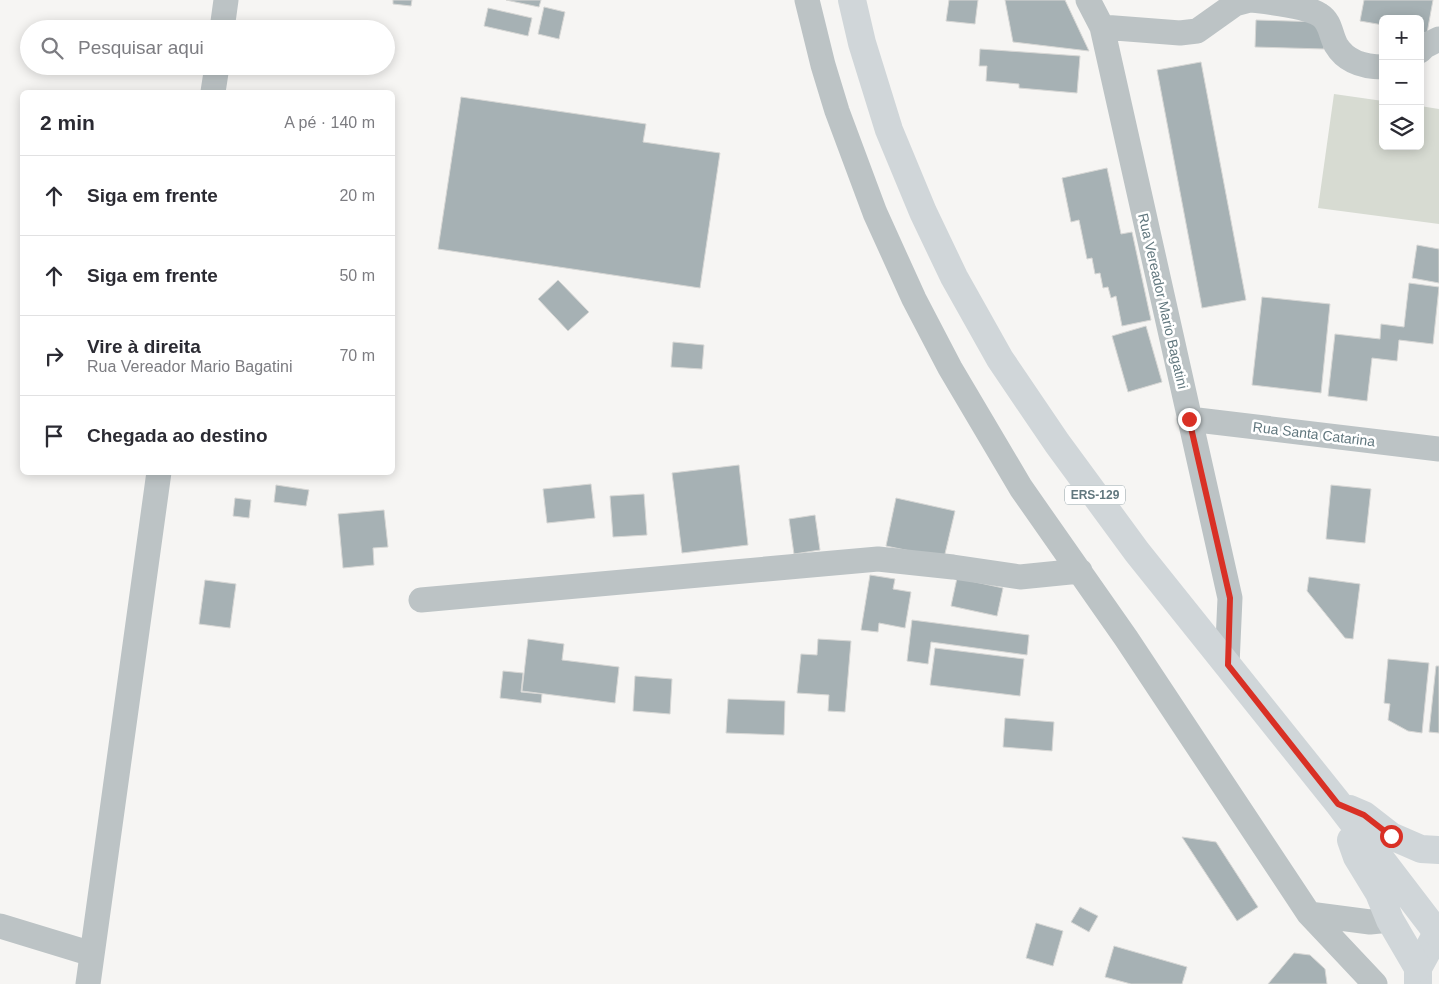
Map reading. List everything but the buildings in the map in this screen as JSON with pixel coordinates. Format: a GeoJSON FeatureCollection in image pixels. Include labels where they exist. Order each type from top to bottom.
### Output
{"type":"FeatureCollection","features":[{"type":"Feature","properties":{"kind":"main road","name":"ERS-129"},"geometry":{"type":"LineString","coordinates":[[852,0],[862,43],[889,130],[923,212],[954,277],[996,351],[1057,443],[1132,544],[1438,933]]}},
{"type":"Feature","properties":{"kind":"main road"},"geometry":{"type":"LineString","coordinates":[[1338,804],[1364,815],[1391,836],[1421,849],[1439,850]]}},
{"type":"Feature","properties":{"kind":"main road"},"geometry":{"type":"LineString","coordinates":[[1338,804],[1357,857],[1379,893],[1390,920],[1418,976]]}},
{"type":"Feature","properties":{"kind":"main road"},"geometry":{"type":"LineString","coordinates":[[1418,976],[1438,933]]}},
{"type":"Feature","properties":{"kind":"street"},"geometry":{"type":"LineString","coordinates":[[223,20],[226,0]]}},
{"type":"Feature","properties":{"kind":"street"},"geometry":{"type":"LineString","coordinates":[[807,0],[823,65],[837,111],[875,213],[914,299],[950,368],[1021,488],[1080,571],[1309,914],[1375,984]]}},
{"type":"Feature","properties":{"kind":"street","name":"Rua Vereador Mario Bagatini"},"geometry":{"type":"LineString","coordinates":[[1088,0],[1102,27],[1230,598],[1228,665]]}},
{"type":"Feature","properties":{"kind":"street"},"geometry":{"type":"LineString","coordinates":[[1102,27],[1180,33],[1197,32],[1234,4],[1251,0],[1275,2],[1314,11],[1328,23],[1337,46],[1351,62],[1379,67]]}},
{"type":"Feature","properties":{"kind":"street"},"geometry":{"type":"LineString","coordinates":[[1424,47],[1439,39]]}},
{"type":"Feature","properties":{"kind":"street"},"geometry":{"type":"LineString","coordinates":[[213,90],[216,75]]}},
{"type":"Feature","properties":{"kind":"street","name":"Rua Santa Catarina"},"geometry":{"type":"LineString","coordinates":[[1189,419],[1439,449]]}},
{"type":"Feature","properties":{"kind":"street"},"geometry":{"type":"LineString","coordinates":[[88,984],[159,475]]}},
{"type":"Feature","properties":{"kind":"street"},"geometry":{"type":"LineString","coordinates":[[421,600],[878,559],[1020,577],[1080,571]]}},
{"type":"Feature","properties":{"kind":"street"},"geometry":{"type":"LineString","coordinates":[[1309,914],[1370,922],[1390,920]]}},
{"type":"Feature","properties":{"kind":"street"},"geometry":{"type":"LineString","coordinates":[[0,926],[92,954]]}},
{"type":"Feature","properties":{"kind":"shaded area"},"geometry":{"type":"Polygon","coordinates":[[[1334,94],[1379,100],[1379,150],[1424,150],[1424,107],[1439,109],[1439,224],[1318,208],[1334,94]]]}},
{"type":"Feature","properties":{"kind":"route"},"geometry":{"type":"LineString","coordinates":[[1189,419],[1230,598],[1228,665],[1338,804],[1364,815],[1391,836]]}}]}
